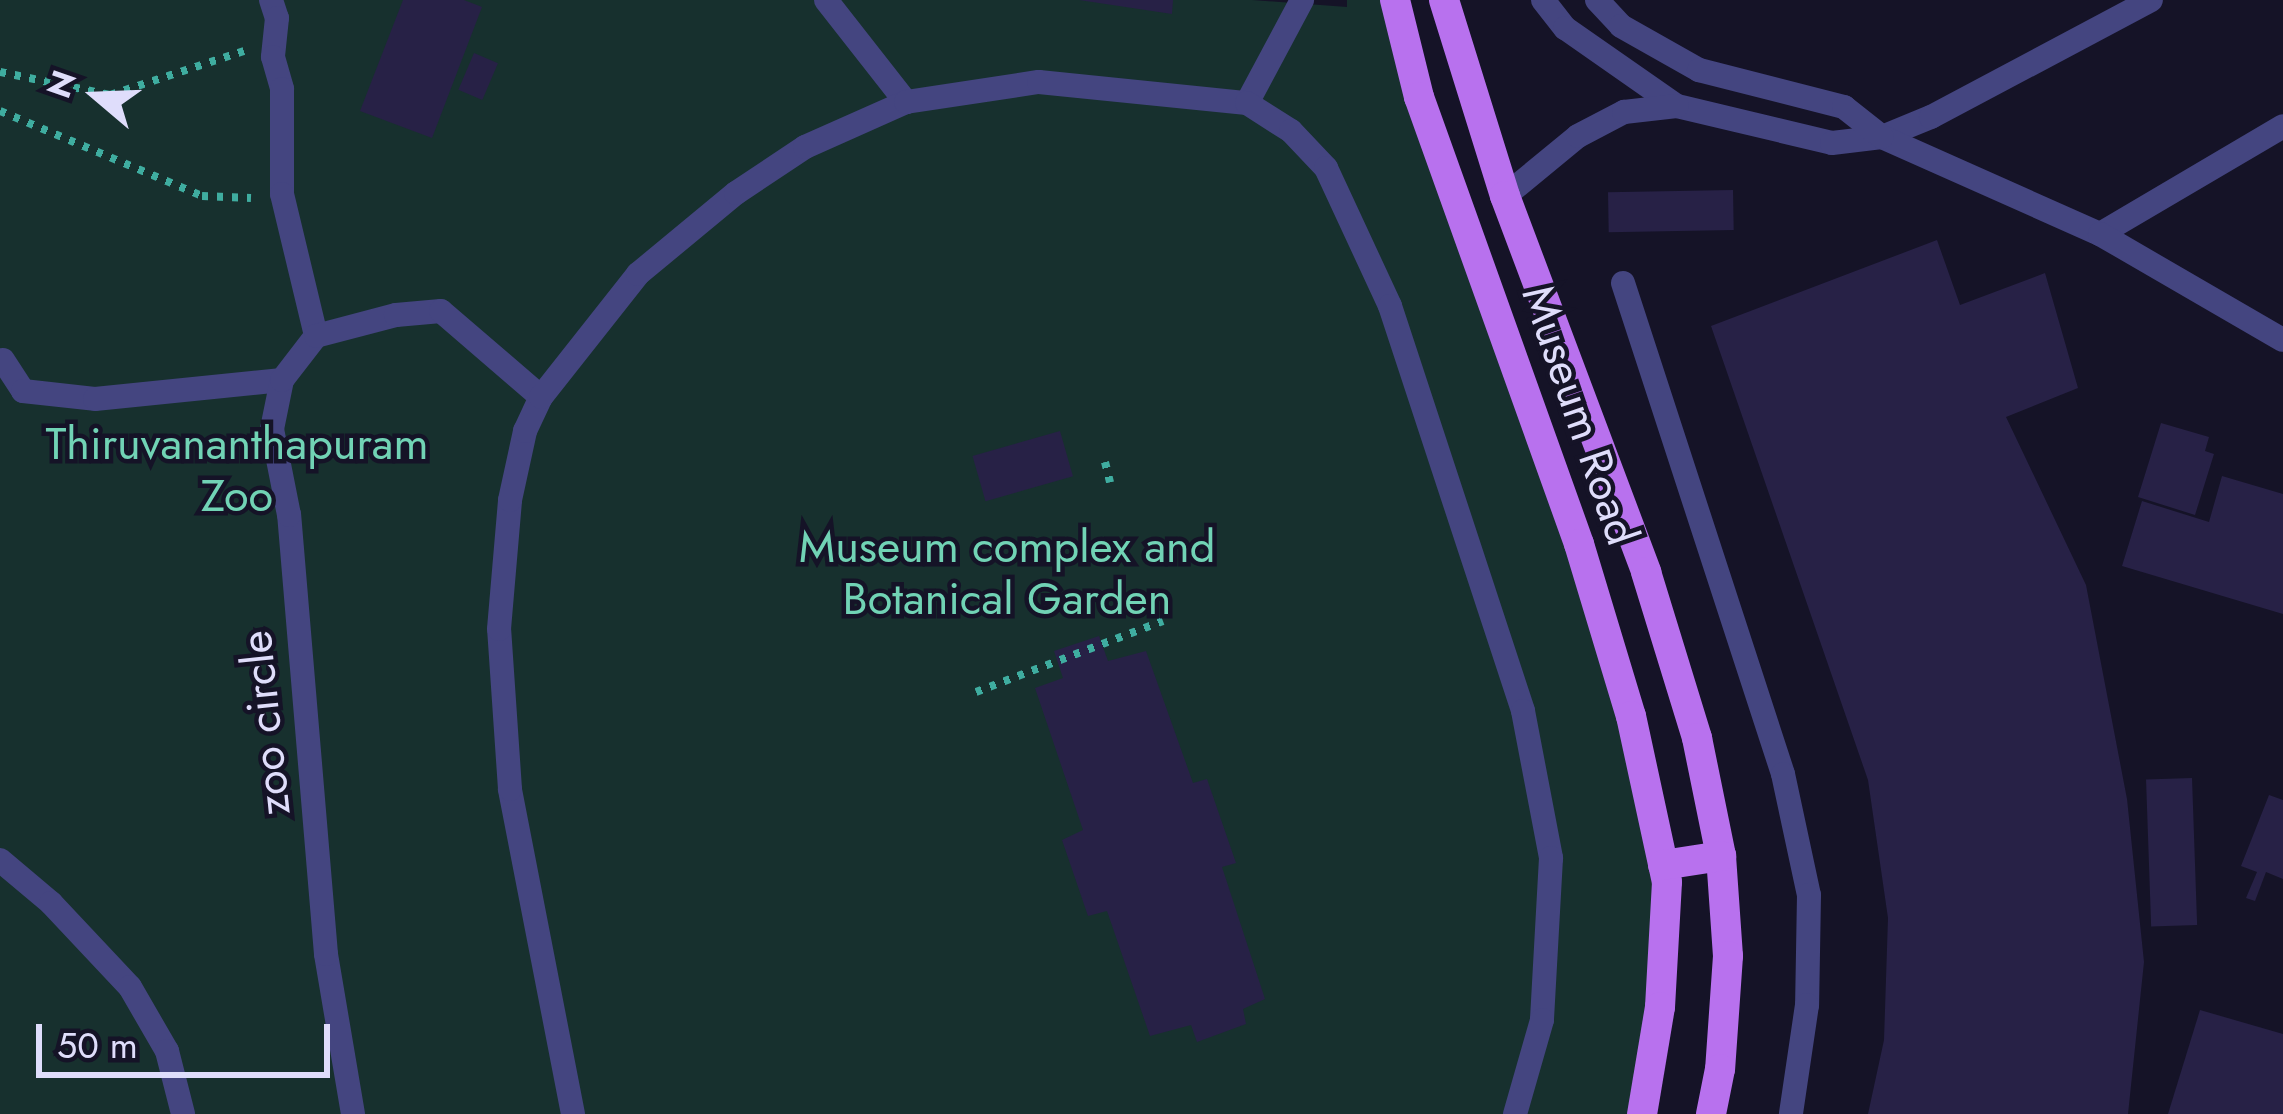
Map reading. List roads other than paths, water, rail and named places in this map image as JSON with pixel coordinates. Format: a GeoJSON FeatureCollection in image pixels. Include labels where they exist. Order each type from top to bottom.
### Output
{"type":"FeatureCollection","features":[{"type":"Feature","properties":{"kind":"main road","name":"Museum Road"},"geometry":{"type":"LineString","coordinates":[[1395,0],[1419,97],[1579,544],[1631,716],[1667,882],[1660,1007],[1642,1114]]}},
{"type":"Feature","properties":{"kind":"main road","name":"Museum Road"},"geometry":{"type":"LineString","coordinates":[[1444,0],[1504,196],[1646,572],[1697,738],[1721,856],[1728,956],[1720,1069],[1711,1114]]}},
{"type":"Feature","properties":{"kind":"main road"},"geometry":{"type":"LineString","coordinates":[[1663,865],[1721,856]]}},
{"type":"Feature","properties":{"kind":"street"},"geometry":{"type":"LineString","coordinates":[[272,0],[282,89],[283,199],[316,336],[396,315],[441,311],[542,397]]}},
{"type":"Feature","properties":{"kind":"street"},"geometry":{"type":"LineString","coordinates":[[826,0],[906,102]]}},
{"type":"Feature","properties":{"kind":"street"},"geometry":{"type":"LineString","coordinates":[[1247,103],[1302,0]]}},
{"type":"Feature","properties":{"kind":"street"},"geometry":{"type":"LineString","coordinates":[[1543,0],[1565,28],[1677,106]]}},
{"type":"Feature","properties":{"kind":"street"},"geometry":{"type":"LineString","coordinates":[[1598,0],[1621,26],[1700,70],[1844,107],[1882,137],[2100,234],[2283,340]]}},
{"type":"Feature","properties":{"kind":"street"},"geometry":{"type":"LineString","coordinates":[[1504,196],[1593,128],[1624,112],[1677,106],[1832,143],[1882,137],[1931,117],[2151,0]]}},
{"type":"Feature","properties":{"kind":"street"},"geometry":{"type":"LineString","coordinates":[[573,1114],[510,790],[500,629],[510,500],[525,431],[542,397],[638,274],[736,193],[805,147],[906,102],[1039,82],[1247,103],[1291,131],[1326,168],[1390,306],[1523,711],[1551,858],[1542,1020],[1515,1114]]}},
{"type":"Feature","properties":{"kind":"street"},"geometry":{"type":"LineString","coordinates":[[2100,234],[2283,126]]}},
{"type":"Feature","properties":{"kind":"street"},"geometry":{"type":"LineString","coordinates":[[1623,283],[1783,774],[1809,895],[1807,1005],[1792,1114]]}},
{"type":"Feature","properties":{"kind":"street","name":"zoo circle"},"geometry":{"type":"LineString","coordinates":[[316,336],[282,380],[272,429],[289,515],[326,954],[353,1114]]}},
{"type":"Feature","properties":{"kind":"street"},"geometry":{"type":"LineString","coordinates":[[3,360],[22,391],[95,399],[282,380]]}},
{"type":"Feature","properties":{"kind":"street"},"geometry":{"type":"LineString","coordinates":[[0,860],[51,903],[130,987],[167,1051],[183,1114]]}},
{"type":"Feature","properties":{"kind":"park label","name":"Thiruvananthapuram Zoo"},"geometry":{"type":"Point","coordinates":[237,470]}},
{"type":"Feature","properties":{"kind":"park label","name":"Museum complex and Botanical Garden"},"geometry":{"type":"Point","coordinates":[1007,573]}}]}
